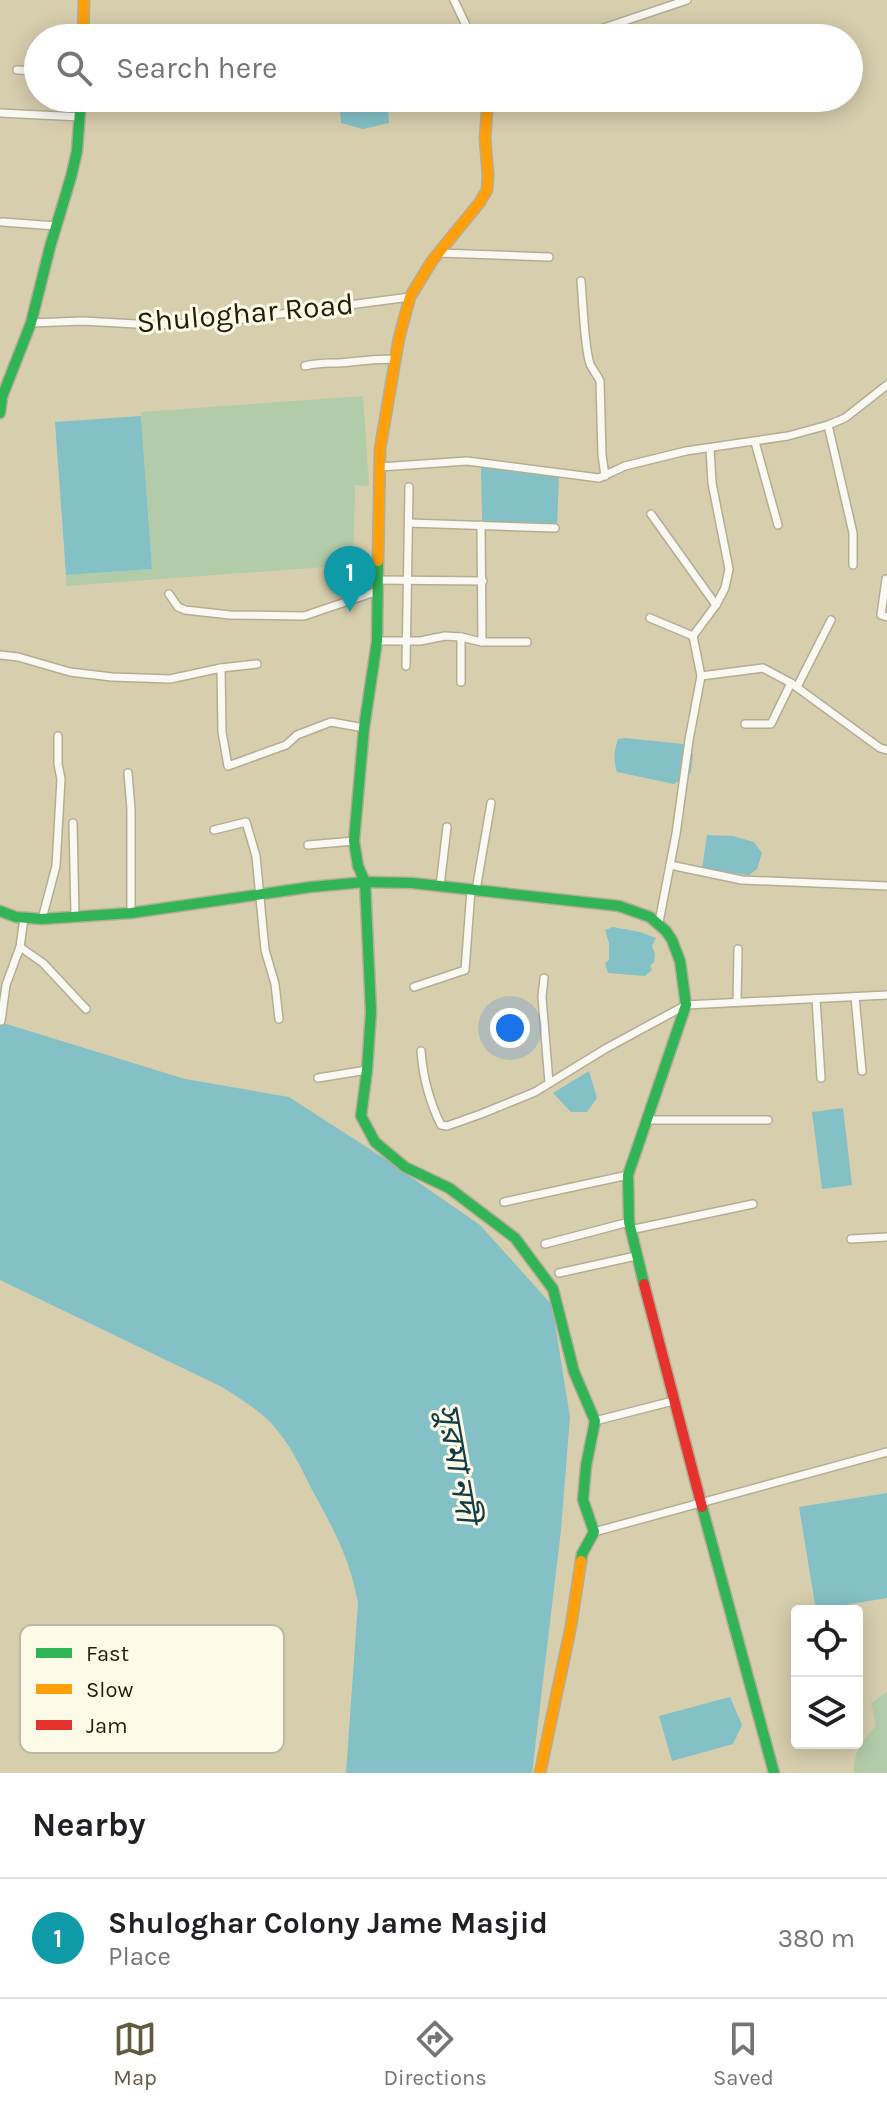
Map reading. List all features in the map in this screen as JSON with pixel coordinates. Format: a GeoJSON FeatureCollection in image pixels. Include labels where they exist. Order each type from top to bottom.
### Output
{"type":"FeatureCollection","features":[{"type":"Feature","properties":{"kind":"main road"},"geometry":{"type":"LineString","coordinates":[[83,24],[84,0]]}},
{"type":"Feature","properties":{"kind":"main road"},"geometry":{"type":"LineString","coordinates":[[0,412],[2,397],[31,323],[71,177],[81,112]]}},
{"type":"Feature","properties":{"kind":"main road"},"geometry":{"type":"LineString","coordinates":[[487,112],[487,190],[410,297],[386,406],[380,467],[377,641],[364,728],[354,841],[358,866],[365,882],[371,1012],[361,1116],[375,1142],[405,1167],[449,1188],[515,1238],[553,1289],[574,1372],[595,1421],[583,1500],[594,1532],[582,1554],[571,1626],[540,1773]]}},
{"type":"Feature","properties":{"kind":"main road"},"geometry":{"type":"LineString","coordinates":[[0,911],[42,919],[131,913],[365,882],[412,883],[619,906],[659,922],[674,944],[684,978],[686,1005],[628,1175],[629,1226],[774,1773]]}},
{"type":"Feature","properties":{"kind":"street"},"geometry":{"type":"LineString","coordinates":[[454,0],[465,24]]}},
{"type":"Feature","properties":{"kind":"street"},"geometry":{"type":"LineString","coordinates":[[616,24],[687,0]]}},
{"type":"Feature","properties":{"kind":"street"},"geometry":{"type":"LineString","coordinates":[[17,70],[24,70]]}},
{"type":"Feature","properties":{"kind":"street"},"geometry":{"type":"LineString","coordinates":[[0,113],[81,117]]}},
{"type":"Feature","properties":{"kind":"street"},"geometry":{"type":"LineString","coordinates":[[2,222],[56,226]]}},
{"type":"Feature","properties":{"kind":"street"},"geometry":{"type":"LineString","coordinates":[[439,253],[549,257]]}},
{"type":"Feature","properties":{"kind":"street"},"geometry":{"type":"LineString","coordinates":[[581,281],[588,353],[591,367],[600,381],[605,476]]}},
{"type":"Feature","properties":{"kind":"street","name":"Shuloghar Road"},"geometry":{"type":"LineString","coordinates":[[31,323],[83,321],[154,325],[228,321],[410,297]]}},
{"type":"Feature","properties":{"kind":"street"},"geometry":{"type":"LineString","coordinates":[[305,366],[396,359]]}},
{"type":"Feature","properties":{"kind":"street"},"geometry":{"type":"LineString","coordinates":[[380,467],[467,461],[599,478],[625,466],[686,451],[788,436],[828,425],[845,418],[887,385]]}},
{"type":"Feature","properties":{"kind":"street"},"geometry":{"type":"LineString","coordinates":[[828,425],[853,533],[853,565]]}},
{"type":"Feature","properties":{"kind":"street"},"geometry":{"type":"LineString","coordinates":[[755,442],[778,525]]}},
{"type":"Feature","properties":{"kind":"street"},"geometry":{"type":"LineString","coordinates":[[659,922],[701,676],[693,636],[716,605],[725,588],[729,569],[712,483],[710,448]]}},
{"type":"Feature","properties":{"kind":"street"},"geometry":{"type":"LineString","coordinates":[[406,666],[409,487]]}},
{"type":"Feature","properties":{"kind":"street"},"geometry":{"type":"LineString","coordinates":[[651,514],[716,605]]}},
{"type":"Feature","properties":{"kind":"street"},"geometry":{"type":"LineString","coordinates":[[409,523],[555,528]]}},
{"type":"Feature","properties":{"kind":"street"},"geometry":{"type":"LineString","coordinates":[[481,525],[482,642]]}},
{"type":"Feature","properties":{"kind":"street"},"geometry":{"type":"LineString","coordinates":[[886,579],[881,615],[887,617]]}},
{"type":"Feature","properties":{"kind":"street"},"geometry":{"type":"LineString","coordinates":[[169,594],[178,607],[185,610],[230,615],[304,616],[378,586],[407,580],[483,581]]}},
{"type":"Feature","properties":{"kind":"street"},"geometry":{"type":"LineString","coordinates":[[650,618],[693,636]]}},
{"type":"Feature","properties":{"kind":"street"},"geometry":{"type":"LineString","coordinates":[[745,724],[771,724],[831,620]]}},
{"type":"Feature","properties":{"kind":"street"},"geometry":{"type":"LineString","coordinates":[[377,641],[420,641],[445,636],[482,642],[527,642]]}},
{"type":"Feature","properties":{"kind":"street"},"geometry":{"type":"LineString","coordinates":[[461,637],[461,682]]}},
{"type":"Feature","properties":{"kind":"street"},"geometry":{"type":"LineString","coordinates":[[0,655],[70,672],[112,677],[170,679],[257,664]]}},
{"type":"Feature","properties":{"kind":"street"},"geometry":{"type":"LineString","coordinates":[[221,668],[222,732],[228,766],[286,745],[297,735],[331,722],[364,728]]}},
{"type":"Feature","properties":{"kind":"street"},"geometry":{"type":"LineString","coordinates":[[701,676],[763,668],[794,685],[887,750]]}},
{"type":"Feature","properties":{"kind":"street"},"geometry":{"type":"LineString","coordinates":[[42,919],[56,866],[61,779],[58,736]]}},
{"type":"Feature","properties":{"kind":"street"},"geometry":{"type":"LineString","coordinates":[[128,773],[131,913]]}},
{"type":"Feature","properties":{"kind":"street"},"geometry":{"type":"LineString","coordinates":[[414,987],[465,970],[473,890],[491,803]]}},
{"type":"Feature","properties":{"kind":"street"},"geometry":{"type":"LineString","coordinates":[[214,830],[246,822],[256,856],[265,950],[275,984],[279,1019]]}},
{"type":"Feature","properties":{"kind":"street"},"geometry":{"type":"LineString","coordinates":[[73,823],[75,916]]}},
{"type":"Feature","properties":{"kind":"street"},"geometry":{"type":"LineString","coordinates":[[440,886],[447,827]]}},
{"type":"Feature","properties":{"kind":"street"},"geometry":{"type":"LineString","coordinates":[[308,845],[354,841]]}},
{"type":"Feature","properties":{"kind":"street"},"geometry":{"type":"LineString","coordinates":[[670,865],[742,880],[887,886]]}},
{"type":"Feature","properties":{"kind":"street"},"geometry":{"type":"LineString","coordinates":[[1,1021],[6,985],[20,947],[24,918]]}},
{"type":"Feature","properties":{"kind":"street"},"geometry":{"type":"LineString","coordinates":[[20,947],[43,963],[86,1009]]}},
{"type":"Feature","properties":{"kind":"street"},"geometry":{"type":"LineString","coordinates":[[737,1002],[738,949]]}},
{"type":"Feature","properties":{"kind":"street"},"geometry":{"type":"LineString","coordinates":[[544,978],[542,997],[549,1083]]}},
{"type":"Feature","properties":{"kind":"street"},"geometry":{"type":"LineString","coordinates":[[421,1051],[428,1093],[441,1125],[447,1126],[535,1092],[686,1005],[887,995]]}},
{"type":"Feature","properties":{"kind":"street"},"geometry":{"type":"LineString","coordinates":[[855,997],[862,1071]]}},
{"type":"Feature","properties":{"kind":"street"},"geometry":{"type":"LineString","coordinates":[[816,999],[821,1078]]}},
{"type":"Feature","properties":{"kind":"street"},"geometry":{"type":"LineString","coordinates":[[318,1078],[367,1070]]}},
{"type":"Feature","properties":{"kind":"street"},"geometry":{"type":"LineString","coordinates":[[648,1120],[768,1120]]}},
{"type":"Feature","properties":{"kind":"street"},"geometry":{"type":"LineString","coordinates":[[504,1202],[628,1175]]}},
{"type":"Feature","properties":{"kind":"street"},"geometry":{"type":"LineString","coordinates":[[545,1244],[753,1204]]}},
{"type":"Feature","properties":{"kind":"street"},"geometry":{"type":"LineString","coordinates":[[851,1239],[887,1237]]}},
{"type":"Feature","properties":{"kind":"street"},"geometry":{"type":"LineString","coordinates":[[559,1273],[636,1256]]}},
{"type":"Feature","properties":{"kind":"street"},"geometry":{"type":"LineString","coordinates":[[595,1421],[673,1401]]}},
{"type":"Feature","properties":{"kind":"street"},"geometry":{"type":"LineString","coordinates":[[594,1532],[887,1452]]}},
{"type":"Feature","properties":{"kind":"green space"},"geometry":{"type":"Polygon","coordinates":[[[363,396],[369,486],[355,485],[353,565],[66,586],[66,575],[152,569],[141,412],[363,396]]]}},
{"type":"Feature","properties":{"kind":"green space"},"geometry":{"type":"Polygon","coordinates":[[[887,1692],[887,1773],[854,1773],[858,1749],[863,1749],[863,1742],[876,1726],[871,1703],[887,1692]]]}},
{"type":"Feature","properties":{"kind":"water"},"geometry":{"type":"Polygon","coordinates":[[[340,112],[388,112],[389,123],[363,129],[341,123],[340,112]]]}},
{"type":"Feature","properties":{"kind":"water"},"geometry":{"type":"Polygon","coordinates":[[[141,416],[152,569],[66,575],[55,422],[141,416]]]}},
{"type":"Feature","properties":{"kind":"water"},"geometry":{"type":"Polygon","coordinates":[[[481,466],[559,477],[557,526],[485,524],[482,519],[481,466]]]}},
{"type":"Feature","properties":{"kind":"water"},"geometry":{"type":"Polygon","coordinates":[[[618,739],[683,744],[693,754],[691,772],[674,784],[617,772],[618,739]]]}},
{"type":"Feature","properties":{"kind":"water"},"geometry":{"type":"Polygon","coordinates":[[[707,835],[733,836],[754,842],[762,853],[757,869],[749,875],[702,869],[707,835]]]}},
{"type":"Feature","properties":{"kind":"water"},"geometry":{"type":"Polygon","coordinates":[[[613,927],[656,938],[652,946],[655,954],[650,966],[652,970],[645,976],[608,973],[605,963],[609,960],[609,943],[605,930],[613,927]]]}},
{"type":"Feature","properties":{"kind":"water","name":"সুরমা নদী"},"geometry":{"type":"Polygon","coordinates":[[[0,1022],[185,1079],[289,1097],[480,1225],[552,1305],[570,1417],[561,1530],[532,1773],[346,1773],[358,1603],[339,1543],[284,1439],[261,1413],[222,1387],[0,1280],[0,1022]]]}},
{"type":"Feature","properties":{"kind":"water"},"geometry":{"type":"Polygon","coordinates":[[[589,1071],[597,1098],[587,1112],[571,1112],[553,1093],[589,1071]]]}},
{"type":"Feature","properties":{"kind":"water"},"geometry":{"type":"Polygon","coordinates":[[[843,1108],[852,1185],[822,1189],[812,1112],[843,1108]]]}},
{"type":"Feature","properties":{"kind":"water"},"geometry":{"type":"Polygon","coordinates":[[[887,1493],[887,1598],[846,1605],[815,1605],[799,1507],[887,1493]]]}},
{"type":"Feature","properties":{"kind":"water"},"geometry":{"type":"Polygon","coordinates":[[[730,1697],[742,1725],[733,1744],[672,1761],[659,1716],[730,1697]]]}},
{"type":"Feature","properties":{"kind":"traffic: fast"},"geometry":{"type":"LineString","coordinates":[[0,413],[2,397],[31,323],[71,177],[77,151],[80,112]]}},
{"type":"Feature","properties":{"kind":"traffic: fast"},"geometry":{"type":"LineString","coordinates":[[378,561],[377,641],[364,728],[354,841],[358,866],[365,882],[371,1012],[361,1116],[375,1142],[405,1167],[449,1188],[515,1238],[553,1289],[574,1372],[595,1421],[583,1500],[594,1532],[581,1561]]}},
{"type":"Feature","properties":{"kind":"traffic: fast"},"geometry":{"type":"LineString","coordinates":[[0,911],[16,917],[42,919],[131,913],[365,882],[412,883],[619,906],[650,917],[672,940],[680,961],[686,1005],[628,1175],[629,1222],[644,1284]]}},
{"type":"Feature","properties":{"kind":"traffic: fast"},"geometry":{"type":"LineString","coordinates":[[702,1507],[774,1773]]}},
{"type":"Feature","properties":{"kind":"traffic: slow"},"geometry":{"type":"LineString","coordinates":[[83,24],[84,0]]}},
{"type":"Feature","properties":{"kind":"traffic: slow"},"geometry":{"type":"LineString","coordinates":[[378,561],[380,449],[399,338],[410,297],[432,261],[487,190],[487,112]]}},
{"type":"Feature","properties":{"kind":"traffic: slow"},"geometry":{"type":"LineString","coordinates":[[540,1773],[571,1626],[581,1561]]}},
{"type":"Feature","properties":{"kind":"traffic: jam"},"geometry":{"type":"LineString","coordinates":[[644,1284],[702,1507]]}},
{"type":"Feature","properties":{"kind":"place","name":"Shuloghar Colony Jame Masjid"},"geometry":{"type":"Point","coordinates":[350,612]}}]}
